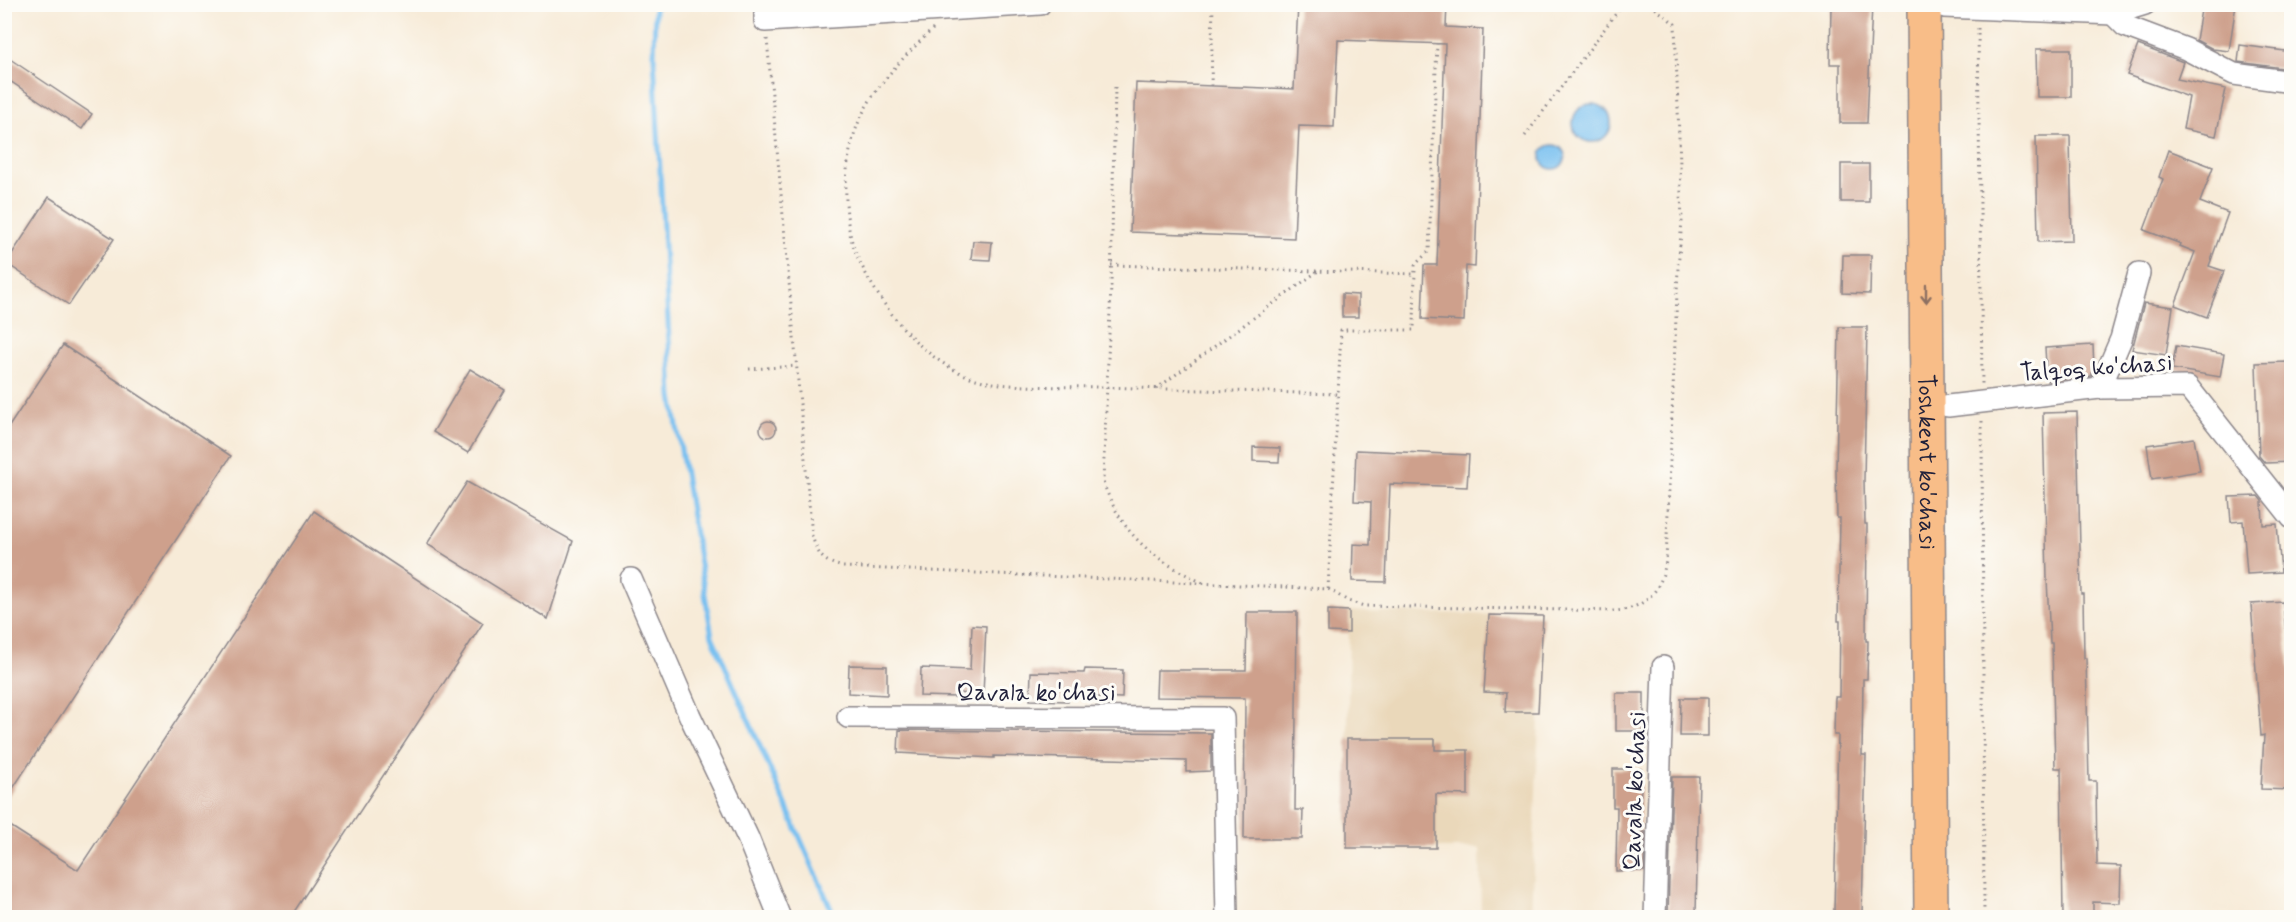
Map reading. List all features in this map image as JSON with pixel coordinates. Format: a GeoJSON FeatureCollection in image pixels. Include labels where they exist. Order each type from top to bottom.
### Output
{"type":"FeatureCollection","features":[{"type":"Feature","properties":{"kind":"highway","name":"Toshkent ko'chasi"},"geometry":{"type":"LineString","coordinates":[[1937,5],[1948,406],[1949,918]]}},
{"type":"Feature","properties":{"kind":"highway","name":"Toshkent ko'chasi"},"geometry":{"type":"LineString","coordinates":[[1931,918],[1937,5]]}},
{"type":"Feature","properties":{"kind":"street"},"geometry":{"type":"LineString","coordinates":[[765,13],[954,10],[1040,4]]}},
{"type":"Feature","properties":{"kind":"street"},"geometry":{"type":"LineString","coordinates":[[1937,5],[2114,14],[2145,4]]}},
{"type":"Feature","properties":{"kind":"street"},"geometry":{"type":"LineString","coordinates":[[2114,14],[2125,26],[2186,49],[2234,74],[2285,81]]}},
{"type":"Feature","properties":{"kind":"street"},"geometry":{"type":"LineString","coordinates":[[2100,388],[2121,339],[2139,273]]}},
{"type":"Feature","properties":{"kind":"street","name":"Talqoq ko'chasi"},"geometry":{"type":"LineString","coordinates":[[1948,406],[2100,388],[2188,387],[2292,518]]}},
{"type":"Feature","properties":{"kind":"street"},"geometry":{"type":"LineString","coordinates":[[631,579],[690,716],[748,838],[780,918]]}},
{"type":"Feature","properties":{"kind":"street","name":"Qavala ko'chasi"},"geometry":{"type":"LineString","coordinates":[[1655,918],[1663,667]]}},
{"type":"Feature","properties":{"kind":"street","name":"Qavala ko'chasi"},"geometry":{"type":"LineString","coordinates":[[848,717],[1223,718],[1227,918]]}},
{"type":"Feature","properties":{"kind":"path"},"geometry":{"type":"LineString","coordinates":[[1211,86],[1214,4]]}},
{"type":"Feature","properties":{"kind":"path"},"geometry":{"type":"LineString","coordinates":[[1525,136],[1623,4]]}},
{"type":"Feature","properties":{"kind":"path"},"geometry":{"type":"LineString","coordinates":[[765,13],[812,536],[817,552],[830,563],[843,567],[1328,589],[1348,601],[1364,606],[1617,611],[1632,609],[1655,592],[1664,577],[1666,561],[1682,220],[1675,24],[1650,4]]}},
{"type":"Feature","properties":{"kind":"path"},"geometry":{"type":"LineString","coordinates":[[1978,8],[1984,918]]}},
{"type":"Feature","properties":{"kind":"path"},"geometry":{"type":"LineString","coordinates":[[954,10],[905,56],[884,82],[866,110],[852,141],[845,183],[849,223],[858,257],[885,304],[925,350],[948,366],[976,379],[995,382],[1155,390],[1338,394]]}},
{"type":"Feature","properties":{"kind":"path"},"geometry":{"type":"LineString","coordinates":[[1328,589],[1341,330],[1414,330],[1415,265],[1429,251],[1437,44]]}},
{"type":"Feature","properties":{"kind":"path"},"geometry":{"type":"LineString","coordinates":[[1115,87],[1103,482],[1111,504],[1125,528],[1145,549],[1170,567],[1205,583]]}},
{"type":"Feature","properties":{"kind":"path"},"geometry":{"type":"LineString","coordinates":[[1111,265],[1415,274]]}},
{"type":"Feature","properties":{"kind":"path"},"geometry":{"type":"LineString","coordinates":[[1155,390],[1318,271]]}},
{"type":"Feature","properties":{"kind":"path"},"geometry":{"type":"LineString","coordinates":[[749,369],[797,366]]}},
{"type":"Feature","properties":{"kind":"shaded area"},"geometry":{"type":"Polygon","coordinates":[[[1349,611],[1543,616],[1531,917],[1481,917],[1480,848],[1347,848],[1349,611]]]}},
{"type":"Feature","properties":{"kind":"water"},"geometry":{"type":"Polygon","coordinates":[[[1592,104],[1605,110],[1611,123],[1605,136],[1592,142],[1579,136],[1573,123],[1579,110],[1592,104]]]}},
{"type":"Feature","properties":{"kind":"water"},"geometry":{"type":"Polygon","coordinates":[[[1553,145],[1561,149],[1565,157],[1561,165],[1553,169],[1545,165],[1541,157],[1545,149],[1553,145]]]}},
{"type":"Feature","properties":{"kind":"building"},"geometry":{"type":"Polygon","coordinates":[[[1298,4],[1447,4],[1446,27],[1483,29],[1475,267],[1466,266],[1464,321],[1422,319],[1424,265],[1437,265],[1445,44],[1338,40],[1334,127],[1299,126],[1294,238],[1130,232],[1136,83],[1294,89],[1298,4]]]}},
{"type":"Feature","properties":{"kind":"building"},"geometry":{"type":"Polygon","coordinates":[[[1831,4],[1872,4],[1867,123],[1840,123],[1840,64],[1830,64],[1831,4]]]}},
{"type":"Feature","properties":{"kind":"building"},"geometry":{"type":"Polygon","coordinates":[[[2202,4],[2236,4],[2229,51],[2213,49],[2196,40],[2202,4]]]}},
{"type":"Feature","properties":{"kind":"building"},"geometry":{"type":"Polygon","coordinates":[[[2138,45],[2183,62],[2177,79],[2226,89],[2216,136],[2183,129],[2189,97],[2127,75],[2138,45]]]}},
{"type":"Feature","properties":{"kind":"building"},"geometry":{"type":"Polygon","coordinates":[[[2240,45],[2292,52],[2290,69],[2238,62],[2240,45]]]}},
{"type":"Feature","properties":{"kind":"building"},"geometry":{"type":"Polygon","coordinates":[[[2036,49],[2071,49],[2071,97],[2037,97],[2036,49]]]}},
{"type":"Feature","properties":{"kind":"building"},"geometry":{"type":"Polygon","coordinates":[[[4,55],[92,114],[82,129],[4,77],[4,55]]]}},
{"type":"Feature","properties":{"kind":"building"},"geometry":{"type":"Polygon","coordinates":[[[2036,136],[2070,136],[2072,241],[2038,242],[2036,136]]]}},
{"type":"Feature","properties":{"kind":"building"},"geometry":{"type":"Polygon","coordinates":[[[2168,150],[2213,167],[2200,202],[2228,213],[2209,266],[2224,271],[2207,317],[2175,305],[2195,252],[2180,246],[2181,244],[2144,230],[2163,179],[2159,177],[2168,150]]]}},
{"type":"Feature","properties":{"kind":"building"},"geometry":{"type":"Polygon","coordinates":[[[1841,164],[1869,164],[1869,202],[1841,202],[1841,164]]]}},
{"type":"Feature","properties":{"kind":"building"},"geometry":{"type":"Polygon","coordinates":[[[49,197],[114,239],[69,305],[6,263],[49,197]]]}},
{"type":"Feature","properties":{"kind":"building"},"geometry":{"type":"Polygon","coordinates":[[[973,241],[992,242],[990,260],[971,259],[973,241]]]}},
{"type":"Feature","properties":{"kind":"building"},"geometry":{"type":"Polygon","coordinates":[[[1843,255],[1871,255],[1870,294],[1842,293],[1843,255]]]}},
{"type":"Feature","properties":{"kind":"building"},"geometry":{"type":"Polygon","coordinates":[[[1342,294],[1358,295],[1358,317],[1342,317],[1342,294]]]}},
{"type":"Feature","properties":{"kind":"building"},"geometry":{"type":"Polygon","coordinates":[[[2144,303],[2173,307],[2166,355],[2132,350],[2144,303]]]}},
{"type":"Feature","properties":{"kind":"building"},"geometry":{"type":"Polygon","coordinates":[[[1839,327],[1867,327],[1864,480],[1865,524],[1867,524],[1866,641],[1868,641],[1867,679],[1863,679],[1862,755],[1866,755],[1862,913],[1834,913],[1838,735],[1834,735],[1835,697],[1839,697],[1840,621],[1838,621],[1840,518],[1837,518],[1836,470],[1839,327]]]}},
{"type":"Feature","properties":{"kind":"building"},"geometry":{"type":"Polygon","coordinates":[[[63,345],[231,456],[4,802],[4,434],[63,345]]]}},
{"type":"Feature","properties":{"kind":"building"},"geometry":{"type":"Polygon","coordinates":[[[2093,345],[2094,369],[2091,376],[2047,381],[2045,348],[2093,345]]]}},
{"type":"Feature","properties":{"kind":"building"},"geometry":{"type":"Polygon","coordinates":[[[2176,346],[2224,354],[2220,377],[2172,369],[2176,346]]]}},
{"type":"Feature","properties":{"kind":"building"},"geometry":{"type":"Polygon","coordinates":[[[2290,362],[2292,462],[2265,463],[2259,456],[2256,363],[2290,362]]]}},
{"type":"Feature","properties":{"kind":"building"},"geometry":{"type":"Polygon","coordinates":[[[470,369],[505,390],[468,453],[433,432],[470,369]]]}},
{"type":"Feature","properties":{"kind":"building"},"geometry":{"type":"Polygon","coordinates":[[[2077,412],[2081,594],[2083,594],[2084,658],[2086,658],[2089,781],[2096,781],[2097,865],[2121,866],[2120,903],[2093,902],[2093,918],[2063,918],[2061,768],[2055,768],[2052,643],[2050,643],[2047,579],[2043,413],[2077,412]]]}},
{"type":"Feature","properties":{"kind":"building"},"geometry":{"type":"Polygon","coordinates":[[[768,421],[774,423],[776,429],[774,435],[768,437],[762,435],[760,429],[762,423],[768,421]]]}},
{"type":"Feature","properties":{"kind":"building"},"geometry":{"type":"Polygon","coordinates":[[[2194,438],[2200,471],[2152,479],[2147,445],[2194,438]]]}},
{"type":"Feature","properties":{"kind":"building"},"geometry":{"type":"Polygon","coordinates":[[[1253,447],[1280,448],[1279,462],[1253,461],[1253,447]]]}},
{"type":"Feature","properties":{"kind":"building"},"geometry":{"type":"Polygon","coordinates":[[[1356,450],[1469,455],[1467,487],[1390,484],[1386,582],[1352,581],[1353,544],[1370,545],[1371,502],[1354,501],[1356,450]]]}},
{"type":"Feature","properties":{"kind":"building"},"geometry":{"type":"Polygon","coordinates":[[[467,482],[573,541],[548,619],[427,544],[467,482]]]}},
{"type":"Feature","properties":{"kind":"building"},"geometry":{"type":"Polygon","coordinates":[[[2258,496],[2262,501],[2263,525],[2277,524],[2281,572],[2247,574],[2243,521],[2231,522],[2229,497],[2258,496]]]}},
{"type":"Feature","properties":{"kind":"building"},"geometry":{"type":"Polygon","coordinates":[[[314,511],[483,623],[290,918],[4,918],[4,822],[78,870],[314,511]]]}},
{"type":"Feature","properties":{"kind":"building"},"geometry":{"type":"Polygon","coordinates":[[[2283,602],[2292,693],[2292,790],[2261,789],[2264,735],[2261,736],[2251,604],[2283,602]]]}},
{"type":"Feature","properties":{"kind":"building"},"geometry":{"type":"Polygon","coordinates":[[[1328,610],[1349,611],[1349,633],[1328,632],[1328,610]]]}},
{"type":"Feature","properties":{"kind":"building"},"geometry":{"type":"Polygon","coordinates":[[[1247,612],[1297,612],[1295,810],[1303,810],[1302,839],[1244,839],[1245,698],[1156,697],[1157,670],[1246,670],[1247,612]]]}},
{"type":"Feature","properties":{"kind":"building"},"geometry":{"type":"Polygon","coordinates":[[[1489,615],[1543,616],[1538,712],[1505,712],[1506,693],[1484,692],[1489,615]]]}},
{"type":"Feature","properties":{"kind":"building"},"geometry":{"type":"Polygon","coordinates":[[[972,625],[986,626],[983,695],[958,693],[958,697],[920,696],[921,668],[970,670],[972,625]]]}},
{"type":"Feature","properties":{"kind":"building"},"geometry":{"type":"Polygon","coordinates":[[[849,665],[887,666],[887,695],[848,693],[849,665]]]}},
{"type":"Feature","properties":{"kind":"building"},"geometry":{"type":"Polygon","coordinates":[[[1085,669],[1123,670],[1122,698],[1068,696],[1068,701],[1030,700],[1031,672],[1084,673],[1085,669]]]}},
{"type":"Feature","properties":{"kind":"building"},"geometry":{"type":"Polygon","coordinates":[[[1616,693],[1644,693],[1644,731],[1616,731],[1616,693]]]}},
{"type":"Feature","properties":{"kind":"building"},"geometry":{"type":"Polygon","coordinates":[[[1681,698],[1708,698],[1708,736],[1680,736],[1681,698]]]}},
{"type":"Feature","properties":{"kind":"building"},"geometry":{"type":"Polygon","coordinates":[[[899,730],[1211,733],[1211,771],[1186,772],[1186,761],[994,756],[994,758],[898,753],[899,730]]]}},
{"type":"Feature","properties":{"kind":"building"},"geometry":{"type":"Polygon","coordinates":[[[1347,739],[1435,739],[1435,750],[1468,750],[1468,795],[1436,794],[1436,848],[1347,848],[1347,739]]]}},
{"type":"Feature","properties":{"kind":"building"},"geometry":{"type":"Polygon","coordinates":[[[1613,769],[1641,769],[1640,832],[1645,832],[1644,871],[1616,871],[1617,807],[1613,807],[1613,769]]]}},
{"type":"Feature","properties":{"kind":"building"},"geometry":{"type":"Polygon","coordinates":[[[1672,777],[1699,777],[1696,914],[1668,914],[1672,777]]]}},
{"type":"Feature","properties":{"kind":"waterway"},"geometry":{"type":"LineString","coordinates":[[655,4],[654,57],[672,396],[712,636],[835,918]]}}]}
